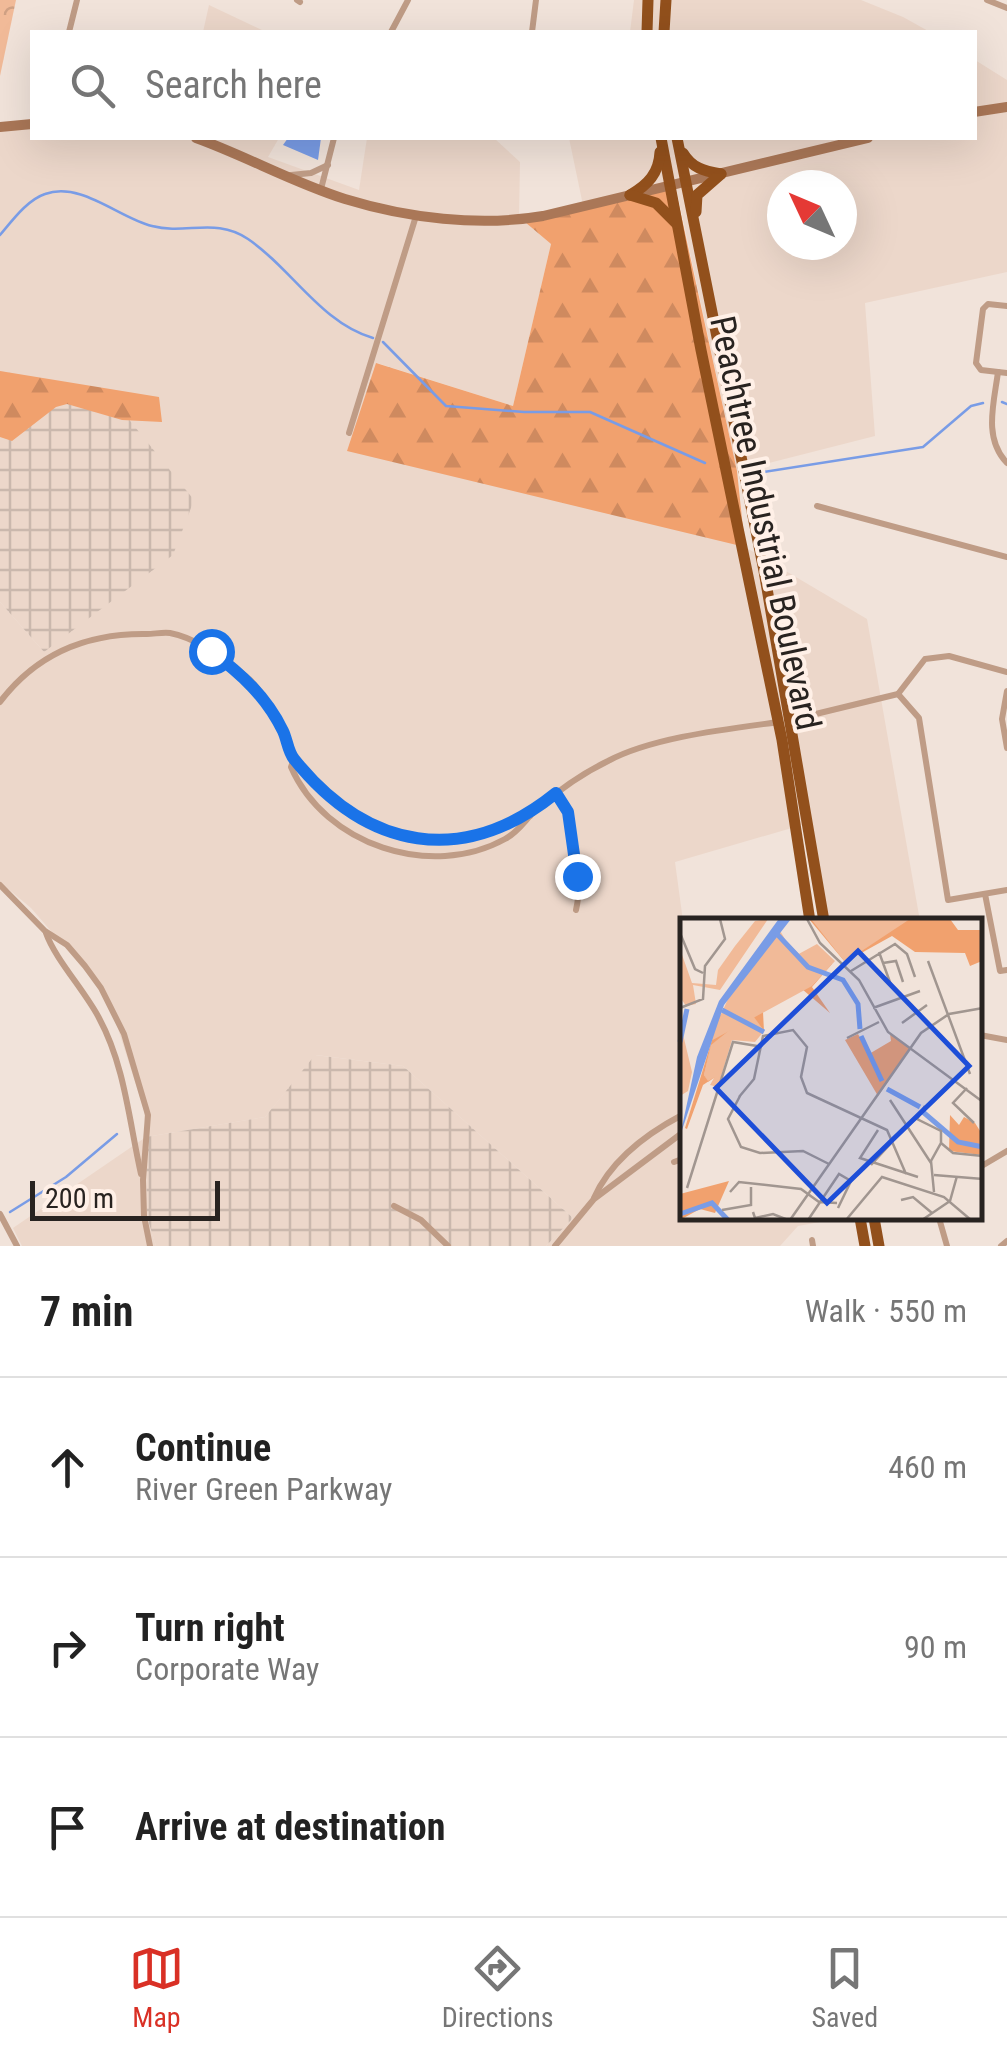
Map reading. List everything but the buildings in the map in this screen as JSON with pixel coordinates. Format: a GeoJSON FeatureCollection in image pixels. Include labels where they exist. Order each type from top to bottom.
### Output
{"type":"FeatureCollection","features":[{"type":"Feature","properties":{"kind":"highway"},"geometry":{"type":"LineString","coordinates":[[647,30],[648,0]]}},
{"type":"Feature","properties":{"kind":"highway"},"geometry":{"type":"LineString","coordinates":[[664,30],[666,0]]}},
{"type":"Feature","properties":{"kind":"highway"},"geometry":{"type":"LineString","coordinates":[[630,196],[644,188],[654,175],[660,162],[661,140]]}},
{"type":"Feature","properties":{"kind":"highway","name":"Peachtree Industrial Boulevard"},"geometry":{"type":"LineString","coordinates":[[661,140],[782,740],[810,918]]}},
{"type":"Feature","properties":{"kind":"highway","name":"Peachtree Industrial Boulevard"},"geometry":{"type":"LineString","coordinates":[[677,140],[764,571],[823,918]]}},
{"type":"Feature","properties":{"kind":"highway"},"geometry":{"type":"LineString","coordinates":[[678,140],[690,163],[721,174]]}},
{"type":"Feature","properties":{"kind":"highway"},"geometry":{"type":"LineString","coordinates":[[696,236],[697,194],[721,174]]}},
{"type":"Feature","properties":{"kind":"highway"},"geometry":{"type":"LineString","coordinates":[[630,196],[656,202],[679,228]]}},
{"type":"Feature","properties":{"kind":"highway"},"geometry":{"type":"LineString","coordinates":[[861,1221],[865,1246]]}},
{"type":"Feature","properties":{"kind":"highway"},"geometry":{"type":"LineString","coordinates":[[875,1221],[879,1246]]}},
{"type":"Feature","properties":{"kind":"main road"},"geometry":{"type":"LineString","coordinates":[[977,112],[1007,107]]}},
{"type":"Feature","properties":{"kind":"main road"},"geometry":{"type":"LineString","coordinates":[[0,127],[30,124]]}},
{"type":"Feature","properties":{"kind":"main road"},"geometry":{"type":"LineString","coordinates":[[201,140],[346,199],[416,215],[500,221],[537,217],[860,140]]}},
{"type":"Feature","properties":{"kind":"street"},"geometry":{"type":"LineString","coordinates":[[70,30],[77,0]]}},
{"type":"Feature","properties":{"kind":"street"},"geometry":{"type":"LineString","coordinates":[[392,30],[408,0]]}},
{"type":"Feature","properties":{"kind":"street"},"geometry":{"type":"LineString","coordinates":[[532,30],[536,0]]}},
{"type":"Feature","properties":{"kind":"street"},"geometry":{"type":"LineString","coordinates":[[987,0],[1007,8]]}},
{"type":"Feature","properties":{"kind":"street"},"geometry":{"type":"LineString","coordinates":[[321,189],[334,140]]}},
{"type":"Feature","properties":{"kind":"street"},"geometry":{"type":"LineString","coordinates":[[291,175],[311,173],[329,164]]}},
{"type":"Feature","properties":{"kind":"street"},"geometry":{"type":"LineString","coordinates":[[349,433],[416,215]]}},
{"type":"Feature","properties":{"kind":"street"},"geometry":{"type":"LineString","coordinates":[[1007,306],[988,304],[981,314],[976,363],[981,370],[1003,373],[991,431],[994,445],[1007,463]]}},
{"type":"Feature","properties":{"kind":"street"},"geometry":{"type":"LineString","coordinates":[[817,506],[1007,556]]}},
{"type":"Feature","properties":{"kind":"street"},"geometry":{"type":"LineString","coordinates":[[0,702],[36,666],[75,643],[114,634],[170,633],[211,651],[253,684],[282,729],[294,759],[337,804],[372,826],[397,835],[445,839],[485,833],[530,816]]}},
{"type":"Feature","properties":{"kind":"street"},"geometry":{"type":"LineString","coordinates":[[294,759],[294,776],[322,813],[364,841],[422,856],[456,855],[507,838],[556,793],[610,759],[681,738],[776,723],[898,694],[925,658],[950,656],[1007,672]]}},
{"type":"Feature","properties":{"kind":"street"},"geometry":{"type":"LineString","coordinates":[[1007,692],[1002,719],[1007,748]]}},
{"type":"Feature","properties":{"kind":"street"},"geometry":{"type":"LineString","coordinates":[[898,694],[919,718],[948,900],[1007,890]]}},
{"type":"Feature","properties":{"kind":"street"},"geometry":{"type":"LineString","coordinates":[[556,793],[568,812],[579,896],[576,910]]}},
{"type":"Feature","properties":{"kind":"street"},"geometry":{"type":"LineString","coordinates":[[0,885],[46,931],[67,945],[93,976],[124,1034],[148,1116],[143,1180],[150,1246]]}},
{"type":"Feature","properties":{"kind":"street"},"geometry":{"type":"LineString","coordinates":[[984,894],[1000,972],[1007,970]]}},
{"type":"Feature","properties":{"kind":"street"},"geometry":{"type":"LineString","coordinates":[[46,931],[100,1020],[111,1046],[122,1075],[143,1180]]}},
{"type":"Feature","properties":{"kind":"street"},"geometry":{"type":"LineString","coordinates":[[982,1035],[1007,1040]]}},
{"type":"Feature","properties":{"kind":"street"},"geometry":{"type":"LineString","coordinates":[[594,1199],[603,1178],[624,1155],[680,1116]]}},
{"type":"Feature","properties":{"kind":"street"},"geometry":{"type":"LineString","coordinates":[[555,1246],[594,1199],[680,1134]]}},
{"type":"Feature","properties":{"kind":"street"},"geometry":{"type":"LineString","coordinates":[[982,1163],[1007,1151]]}},
{"type":"Feature","properties":{"kind":"street"},"geometry":{"type":"LineString","coordinates":[[394,1206],[421,1220],[448,1246]]}},
{"type":"Feature","properties":{"kind":"street"},"geometry":{"type":"LineString","coordinates":[[0,1214],[17,1246]]}},
{"type":"Feature","properties":{"kind":"street"},"geometry":{"type":"LineString","coordinates":[[941,1221],[947,1246]]}},
{"type":"Feature","properties":{"kind":"shaded area"},"geometry":{"type":"Polygon","coordinates":[[[634,0],[861,0],[926,30],[630,30],[634,0]]]}},
{"type":"Feature","properties":{"kind":"shaded area"},"geometry":{"type":"Polygon","coordinates":[[[209,5],[262,30],[203,30],[209,5]]]}},
{"type":"Feature","properties":{"kind":"shaded area"},"geometry":{"type":"Polygon","coordinates":[[[977,61],[1007,80],[1007,272],[865,303],[875,436],[737,471],[676,187],[584,210],[569,140],[977,140],[977,61]]]}},
{"type":"Feature","properties":{"kind":"shaded area"},"geometry":{"type":"Polygon","coordinates":[[[30,121],[30,140],[278,140],[268,157],[359,190],[367,140],[496,140],[520,162],[519,217],[551,244],[513,406],[377,363],[745,547],[867,619],[919,918],[818,918],[802,825],[675,862],[683,918],[680,1221],[826,1221],[798,1226],[780,1246],[546,1246],[573,1218],[403,1066],[316,1055],[265,1117],[146,1137],[144,1110],[112,1010],[91,978],[31,908],[0,882],[0,602],[44,652],[0,371],[0,126],[30,121]]]}},
{"type":"Feature","properties":{"kind":"shaded area"},"geometry":{"type":"Polygon","coordinates":[[[0,371],[106,391],[194,500],[173,555],[44,652],[0,602],[0,371]]]}},
{"type":"Feature","properties":{"kind":"shaded area"},"geometry":{"type":"Polygon","coordinates":[[[315,1055],[403,1066],[573,1218],[546,1246],[156,1246],[147,1217],[146,1137],[265,1117],[315,1055]]]}},
{"type":"Feature","properties":{"kind":"shaded area"},"geometry":{"type":"Polygon","coordinates":[[[146,1137],[147,1217],[156,1246],[22,1246],[13,1228],[146,1137]]]}},
{"type":"Feature","properties":{"kind":"green space"},"geometry":{"type":"Polygon","coordinates":[[[0,0],[16,0],[0,76],[0,0]]]}},
{"type":"Feature","properties":{"kind":"green space"},"geometry":{"type":"Polygon","coordinates":[[[675,187],[737,471],[745,547],[347,451],[376,363],[513,406],[551,244],[519,217],[675,187]]]}},
{"type":"Feature","properties":{"kind":"green space"},"geometry":{"type":"Polygon","coordinates":[[[0,371],[159,397],[162,422],[122,420],[67,404],[56,407],[12,441],[0,437],[0,371]]]}},
{"type":"Feature","properties":{"kind":"water"},"geometry":{"type":"Polygon","coordinates":[[[287,140],[321,140],[318,160],[283,145],[287,140]]]}},
{"type":"Feature","properties":{"kind":"waterway"},"geometry":{"type":"LineString","coordinates":[[0,235],[32,201],[59,191],[86,196],[152,226],[236,232],[264,251],[322,308],[354,331],[373,338]]}},
{"type":"Feature","properties":{"kind":"waterway"},"geometry":{"type":"LineString","coordinates":[[383,342],[446,406],[590,412],[705,463]]}},
{"type":"Feature","properties":{"kind":"waterway"},"geometry":{"type":"LineString","coordinates":[[1002,402],[1007,404]]}},
{"type":"Feature","properties":{"kind":"waterway"},"geometry":{"type":"LineString","coordinates":[[751,474],[923,447],[971,406],[983,403]]}},
{"type":"Feature","properties":{"kind":"waterway"},"geometry":{"type":"LineString","coordinates":[[10,1212],[66,1177],[117,1134]]}},
{"type":"Feature","properties":{"kind":"route"},"geometry":{"type":"LineString","coordinates":[[211,651],[253,684],[282,729],[294,759],[318,787],[359,819],[384,832],[445,839],[485,833],[530,816],[556,793],[568,812],[577,876]]}}]}
